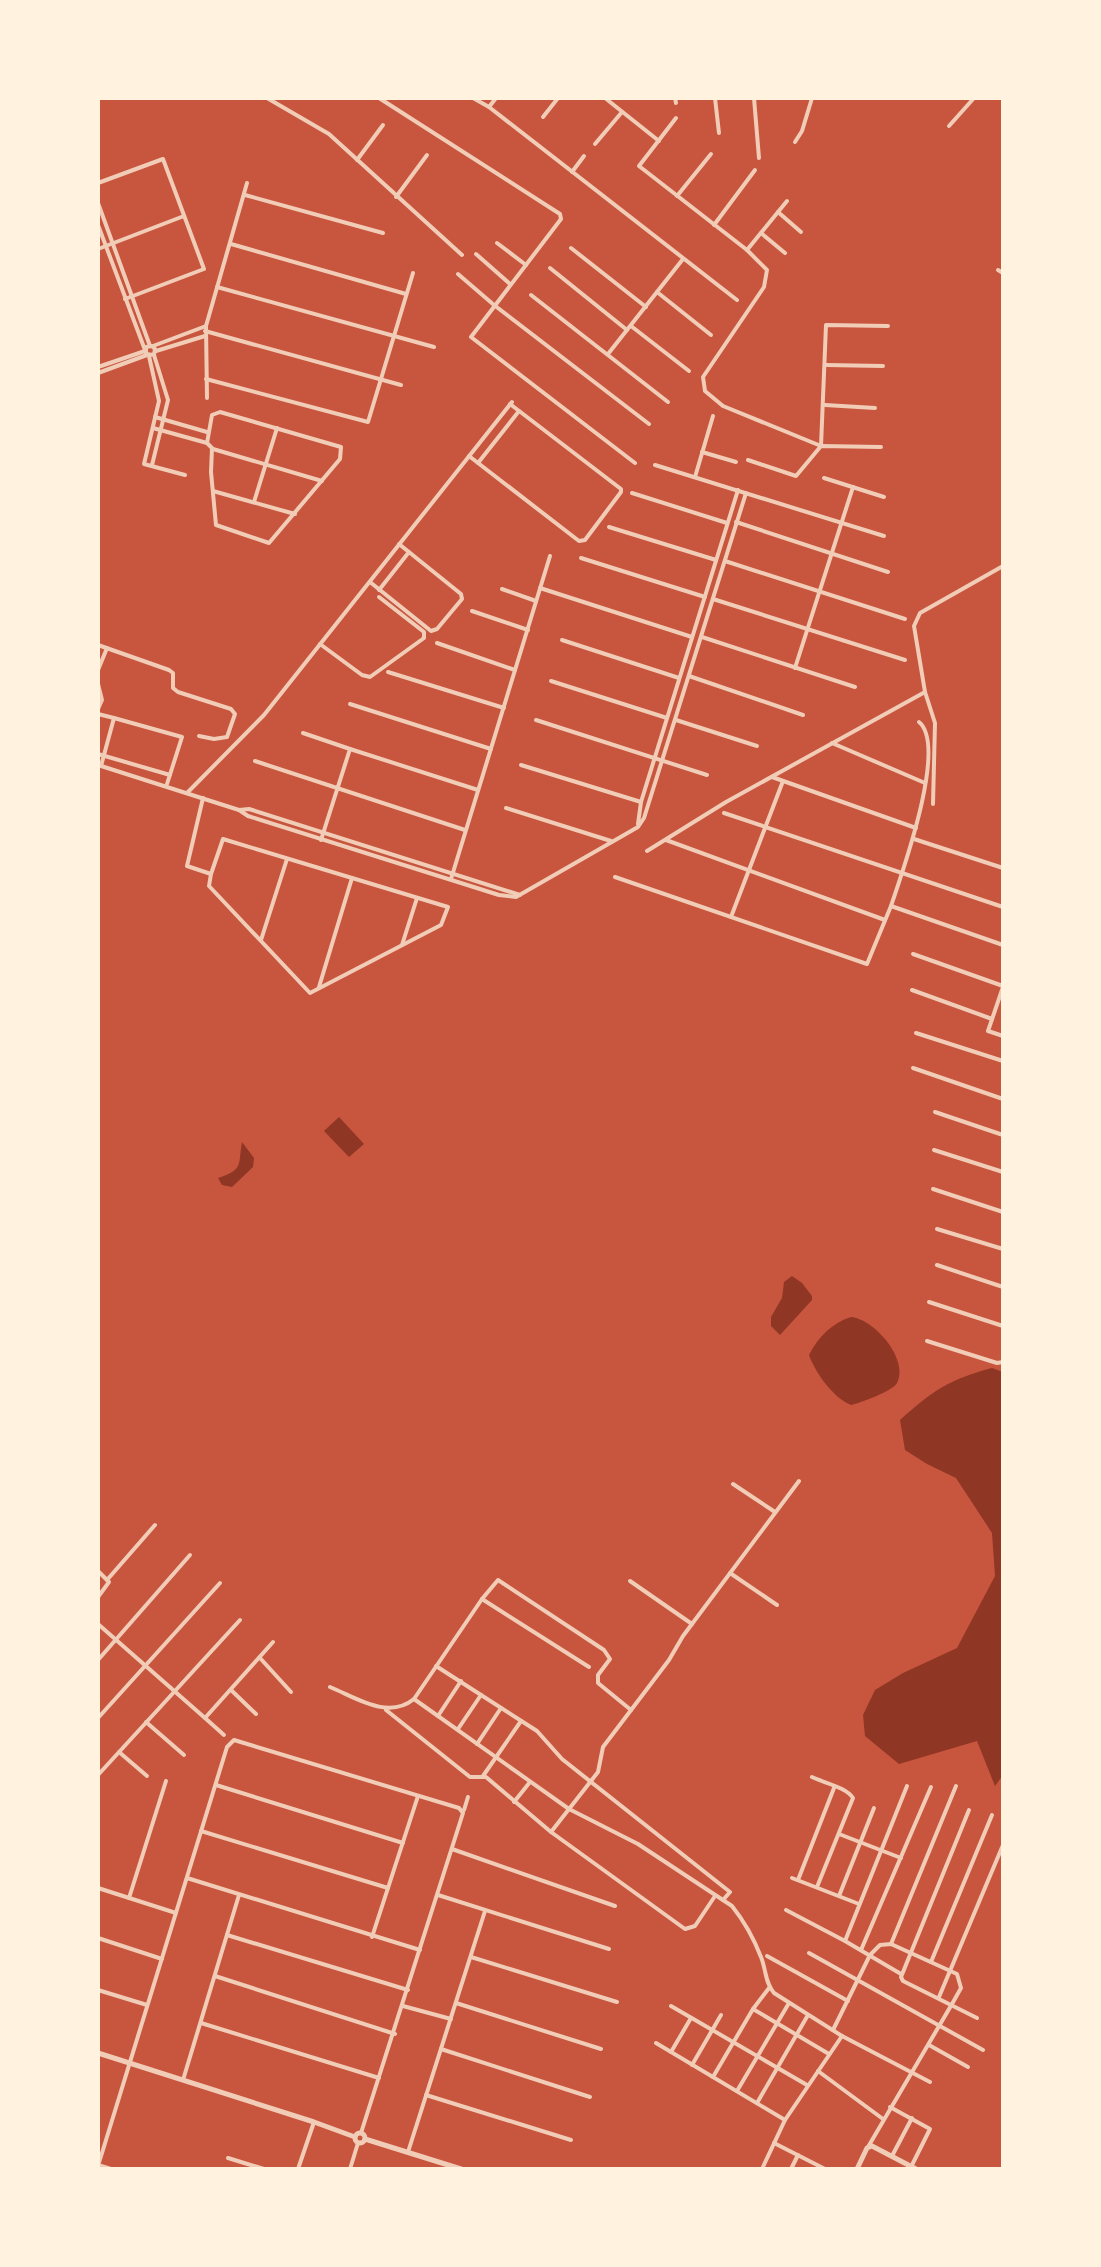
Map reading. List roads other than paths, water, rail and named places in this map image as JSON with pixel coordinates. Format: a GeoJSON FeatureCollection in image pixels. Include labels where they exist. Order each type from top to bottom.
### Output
{"type":"FeatureCollection","features":[{"type":"Feature","properties":{"kind":"street"},"geometry":{"type":"LineString","coordinates":[[267,98],[329,134],[462,255]]}},
{"type":"Feature","properties":{"kind":"street"},"geometry":{"type":"LineString","coordinates":[[379,98],[560,214],[561,219],[471,337],[635,463]]}},
{"type":"Feature","properties":{"kind":"street"},"geometry":{"type":"LineString","coordinates":[[473,98],[489,107],[737,300]]}},
{"type":"Feature","properties":{"kind":"street"},"geometry":{"type":"LineString","coordinates":[[489,107],[496,98]]}},
{"type":"Feature","properties":{"kind":"street"},"geometry":{"type":"LineString","coordinates":[[543,117],[558,98]]}},
{"type":"Feature","properties":{"kind":"street"},"geometry":{"type":"LineString","coordinates":[[605,98],[659,141]]}},
{"type":"Feature","properties":{"kind":"street"},"geometry":{"type":"LineString","coordinates":[[715,98],[719,133]]}},
{"type":"Feature","properties":{"kind":"street"},"geometry":{"type":"LineString","coordinates":[[754,98],[759,158]]}},
{"type":"Feature","properties":{"kind":"street"},"geometry":{"type":"LineString","coordinates":[[795,142],[802,131],[812,98]]}},
{"type":"Feature","properties":{"kind":"street"},"geometry":{"type":"LineString","coordinates":[[949,126],[974,98]]}},
{"type":"Feature","properties":{"kind":"street"},"geometry":{"type":"LineString","coordinates":[[595,144],[622,112]]}},
{"type":"Feature","properties":{"kind":"street"},"geometry":{"type":"LineString","coordinates":[[676,118],[639,166],[747,250],[767,270],[764,287],[703,377],[705,391],[723,406],[821,446],[881,447]]}},
{"type":"Feature","properties":{"kind":"street"},"geometry":{"type":"LineString","coordinates":[[357,160],[383,125]]}},
{"type":"Feature","properties":{"kind":"street"},"geometry":{"type":"LineString","coordinates":[[677,196],[711,154]]}},
{"type":"Feature","properties":{"kind":"street"},"geometry":{"type":"LineString","coordinates":[[396,197],[427,155]]}},
{"type":"Feature","properties":{"kind":"street"},"geometry":{"type":"LineString","coordinates":[[572,172],[584,156]]}},
{"type":"Feature","properties":{"kind":"street"},"geometry":{"type":"LineString","coordinates":[[98,183],[163,159],[204,269],[125,299]]}},
{"type":"Feature","properties":{"kind":"street"},"geometry":{"type":"LineString","coordinates":[[714,225],[755,170]]}},
{"type":"Feature","properties":{"kind":"street"},"geometry":{"type":"LineString","coordinates":[[207,398],[205,331],[247,183]]}},
{"type":"Feature","properties":{"kind":"street"},"geometry":{"type":"LineString","coordinates":[[245,195],[383,233]]}},
{"type":"Feature","properties":{"kind":"street"},"geometry":{"type":"LineString","coordinates":[[747,250],[787,201]]}},
{"type":"Feature","properties":{"kind":"street"},"geometry":{"type":"LineString","coordinates":[[98,203],[168,400],[152,465]]}},
{"type":"Feature","properties":{"kind":"street"},"geometry":{"type":"LineString","coordinates":[[778,212],[801,232]]}},
{"type":"Feature","properties":{"kind":"street"},"geometry":{"type":"LineString","coordinates":[[98,249],[184,216]]}},
{"type":"Feature","properties":{"kind":"street"},"geometry":{"type":"LineString","coordinates":[[98,225],[125,299],[150,351],[159,401],[144,464],[148,467],[152,465]]}},
{"type":"Feature","properties":{"kind":"street"},"geometry":{"type":"LineString","coordinates":[[761,233],[785,253]]}},
{"type":"Feature","properties":{"kind":"street"},"geometry":{"type":"LineString","coordinates":[[497,243],[526,265]]}},
{"type":"Feature","properties":{"kind":"street"},"geometry":{"type":"LineString","coordinates":[[230,244],[406,294]]}},
{"type":"Feature","properties":{"kind":"street"},"geometry":{"type":"LineString","coordinates":[[571,248],[646,307]]}},
{"type":"Feature","properties":{"kind":"street"},"geometry":{"type":"LineString","coordinates":[[476,254],[510,284]]}},
{"type":"Feature","properties":{"kind":"street"},"geometry":{"type":"LineString","coordinates":[[608,354],[683,259]]}},
{"type":"Feature","properties":{"kind":"street"},"geometry":{"type":"LineString","coordinates":[[550,268],[689,371]]}},
{"type":"Feature","properties":{"kind":"street"},"geometry":{"type":"LineString","coordinates":[[206,379],[366,423],[413,273]]}},
{"type":"Feature","properties":{"kind":"street"},"geometry":{"type":"LineString","coordinates":[[458,274],[649,424]]}},
{"type":"Feature","properties":{"kind":"street"},"geometry":{"type":"LineString","coordinates":[[217,287],[434,347]]}},
{"type":"Feature","properties":{"kind":"street"},"geometry":{"type":"LineString","coordinates":[[657,292],[711,335]]}},
{"type":"Feature","properties":{"kind":"street"},"geometry":{"type":"LineString","coordinates":[[531,295],[668,402]]}},
{"type":"Feature","properties":{"kind":"street"},"geometry":{"type":"LineString","coordinates":[[748,460],[796,476],[821,446],[826,325],[888,326]]}},
{"type":"Feature","properties":{"kind":"street"},"geometry":{"type":"LineString","coordinates":[[98,367],[205,331]]}},
{"type":"Feature","properties":{"kind":"street"},"geometry":{"type":"LineString","coordinates":[[98,373],[205,331],[401,385]]}},
{"type":"Feature","properties":{"kind":"street"},"geometry":{"type":"LineString","coordinates":[[825,365],[883,366]]}},
{"type":"Feature","properties":{"kind":"street"},"geometry":{"type":"LineString","coordinates":[[188,792],[255,725],[511,403],[621,492],[585,540],[579,541],[469,456]]}},
{"type":"Feature","properties":{"kind":"street"},"geometry":{"type":"LineString","coordinates":[[825,405],[875,408]]}},
{"type":"Feature","properties":{"kind":"street"},"geometry":{"type":"LineString","coordinates":[[478,463],[519,411]]}},
{"type":"Feature","properties":{"kind":"street"},"geometry":{"type":"LineString","coordinates":[[207,443],[212,415],[220,412],[341,447],[340,459],[271,543],[216,525],[212,448]]}},
{"type":"Feature","properties":{"kind":"street"},"geometry":{"type":"LineString","coordinates":[[695,477],[713,416]]}},
{"type":"Feature","properties":{"kind":"street"},"geometry":{"type":"LineString","coordinates":[[155,417],[207,432]]}},
{"type":"Feature","properties":{"kind":"street"},"geometry":{"type":"LineString","coordinates":[[153,428],[322,481]]}},
{"type":"Feature","properties":{"kind":"street"},"geometry":{"type":"LineString","coordinates":[[254,502],[277,428]]}},
{"type":"Feature","properties":{"kind":"street"},"geometry":{"type":"LineString","coordinates":[[702,452],[736,462]]}},
{"type":"Feature","properties":{"kind":"street"},"geometry":{"type":"LineString","coordinates":[[152,465],[185,475]]}},
{"type":"Feature","properties":{"kind":"street"},"geometry":{"type":"LineString","coordinates":[[655,465],[884,536]]}},
{"type":"Feature","properties":{"kind":"street"},"geometry":{"type":"LineString","coordinates":[[824,478],[884,497]]}},
{"type":"Feature","properties":{"kind":"street"},"geometry":{"type":"LineString","coordinates":[[795,668],[829,554],[853,487]]}},
{"type":"Feature","properties":{"kind":"street"},"geometry":{"type":"LineString","coordinates":[[638,827],[637,815],[738,490]]}},
{"type":"Feature","properties":{"kind":"street"},"geometry":{"type":"LineString","coordinates":[[212,491],[295,514]]}},
{"type":"Feature","properties":{"kind":"street"},"geometry":{"type":"LineString","coordinates":[[632,493],[727,523]]}},
{"type":"Feature","properties":{"kind":"street"},"geometry":{"type":"LineString","coordinates":[[114,718],[100,765],[188,792],[321,840],[520,895],[638,827],[644,818],[746,493]]}},
{"type":"Feature","properties":{"kind":"street"},"geometry":{"type":"LineString","coordinates":[[736,522],[888,572]]}},
{"type":"Feature","properties":{"kind":"street"},"geometry":{"type":"LineString","coordinates":[[609,527],[716,560]]}},
{"type":"Feature","properties":{"kind":"street"},"geometry":{"type":"LineString","coordinates":[[369,582],[431,631],[437,629],[462,599],[461,594],[399,544]]}},
{"type":"Feature","properties":{"kind":"street"},"geometry":{"type":"LineString","coordinates":[[379,590],[409,552]]}},
{"type":"Feature","properties":{"kind":"street"},"geometry":{"type":"LineString","coordinates":[[451,876],[550,556]]}},
{"type":"Feature","properties":{"kind":"street"},"geometry":{"type":"LineString","coordinates":[[581,558],[905,660]]}},
{"type":"Feature","properties":{"kind":"street"},"geometry":{"type":"LineString","coordinates":[[725,561],[905,619]]}},
{"type":"Feature","properties":{"kind":"street"},"geometry":{"type":"LineString","coordinates":[[933,804],[936,731],[925,692],[914,626],[918,616],[1003,566]]}},
{"type":"Feature","properties":{"kind":"street"},"geometry":{"type":"LineString","coordinates":[[540,588],[692,637]]}},
{"type":"Feature","properties":{"kind":"street"},"geometry":{"type":"LineString","coordinates":[[502,589],[536,601]]}},
{"type":"Feature","properties":{"kind":"street"},"geometry":{"type":"LineString","coordinates":[[320,644],[362,675],[370,677],[424,638],[424,632],[379,597]]}},
{"type":"Feature","properties":{"kind":"street"},"geometry":{"type":"LineString","coordinates":[[472,611],[528,630]]}},
{"type":"Feature","properties":{"kind":"street"},"geometry":{"type":"LineString","coordinates":[[701,637],[855,687]]}},
{"type":"Feature","properties":{"kind":"street"},"geometry":{"type":"LineString","coordinates":[[562,640],[679,678]]}},
{"type":"Feature","properties":{"kind":"street"},"geometry":{"type":"LineString","coordinates":[[437,643],[515,670]]}},
{"type":"Feature","properties":{"kind":"street"},"geometry":{"type":"LineString","coordinates":[[98,645],[169,670],[173,673],[173,688],[178,692],[231,709],[235,714],[227,737],[214,739],[199,736]]}},
{"type":"Feature","properties":{"kind":"street"},"geometry":{"type":"LineString","coordinates":[[98,670],[107,648]]}},
{"type":"Feature","properties":{"kind":"street"},"geometry":{"type":"LineString","coordinates":[[388,672],[504,708]]}},
{"type":"Feature","properties":{"kind":"street"},"geometry":{"type":"LineString","coordinates":[[689,676],[803,715]]}},
{"type":"Feature","properties":{"kind":"street"},"geometry":{"type":"LineString","coordinates":[[551,681],[667,718]]}},
{"type":"Feature","properties":{"kind":"street"},"geometry":{"type":"LineString","coordinates":[[98,684],[102,700],[98,712],[182,737],[167,785]]}},
{"type":"Feature","properties":{"kind":"street"},"geometry":{"type":"LineString","coordinates":[[647,851],[925,692]]}},
{"type":"Feature","properties":{"kind":"street"},"geometry":{"type":"LineString","coordinates":[[350,704],[491,749]]}},
{"type":"Feature","properties":{"kind":"street"},"geometry":{"type":"LineString","coordinates":[[536,720],[707,775]]}},
{"type":"Feature","properties":{"kind":"street"},"geometry":{"type":"LineString","coordinates":[[675,720],[757,746]]}},
{"type":"Feature","properties":{"kind":"street"},"geometry":{"type":"LineString","coordinates":[[615,877],[867,964],[891,906],[916,828],[925,783],[929,735],[919,722]]}},
{"type":"Feature","properties":{"kind":"street"},"geometry":{"type":"LineString","coordinates":[[303,733],[478,790]]}},
{"type":"Feature","properties":{"kind":"street"},"geometry":{"type":"LineString","coordinates":[[832,743],[925,783]]}},
{"type":"Feature","properties":{"kind":"street"},"geometry":{"type":"LineString","coordinates":[[321,840],[350,749]]}},
{"type":"Feature","properties":{"kind":"street"},"geometry":{"type":"LineString","coordinates":[[101,755],[170,775]]}},
{"type":"Feature","properties":{"kind":"street"},"geometry":{"type":"LineString","coordinates":[[255,761],[465,830]]}},
{"type":"Feature","properties":{"kind":"street"},"geometry":{"type":"LineString","coordinates":[[521,765],[641,802]]}},
{"type":"Feature","properties":{"kind":"street"},"geometry":{"type":"LineString","coordinates":[[772,777],[916,828]]}},
{"type":"Feature","properties":{"kind":"street"},"geometry":{"type":"LineString","coordinates":[[731,917],[783,781]]}},
{"type":"Feature","properties":{"kind":"street"},"geometry":{"type":"LineString","coordinates":[[203,798],[187,866],[211,874]]}},
{"type":"Feature","properties":{"kind":"street"},"geometry":{"type":"LineString","coordinates":[[506,808],[611,841]]}},
{"type":"Feature","properties":{"kind":"street"},"geometry":{"type":"LineString","coordinates":[[239,810],[249,809],[324,832],[451,876]]}},
{"type":"Feature","properties":{"kind":"street"},"geometry":{"type":"LineString","coordinates":[[724,813],[1003,907]]}},
{"type":"Feature","properties":{"kind":"street"},"geometry":{"type":"LineString","coordinates":[[223,839],[448,907],[441,925],[309,992],[209,886],[211,874],[223,839]]}},
{"type":"Feature","properties":{"kind":"street"},"geometry":{"type":"LineString","coordinates":[[913,839],[1003,868]]}},
{"type":"Feature","properties":{"kind":"street"},"geometry":{"type":"LineString","coordinates":[[665,840],[885,920]]}},
{"type":"Feature","properties":{"kind":"street"},"geometry":{"type":"LineString","coordinates":[[261,941],[287,859]]}},
{"type":"Feature","properties":{"kind":"street"},"geometry":{"type":"LineString","coordinates":[[318,989],[352,878]]}},
{"type":"Feature","properties":{"kind":"street"},"geometry":{"type":"LineString","coordinates":[[401,946],[417,898]]}},
{"type":"Feature","properties":{"kind":"street"},"geometry":{"type":"LineString","coordinates":[[891,906],[1003,945]]}},
{"type":"Feature","properties":{"kind":"street"},"geometry":{"type":"LineString","coordinates":[[913,954],[1003,986],[988,1031],[1003,1036]]}},
{"type":"Feature","properties":{"kind":"street"},"geometry":{"type":"LineString","coordinates":[[912,990],[992,1019]]}},
{"type":"Feature","properties":{"kind":"street"},"geometry":{"type":"LineString","coordinates":[[916,1033],[1003,1061]]}},
{"type":"Feature","properties":{"kind":"street"},"geometry":{"type":"LineString","coordinates":[[913,1068],[1003,1099]]}},
{"type":"Feature","properties":{"kind":"street"},"geometry":{"type":"LineString","coordinates":[[935,1112],[1003,1135]]}},
{"type":"Feature","properties":{"kind":"street"},"geometry":{"type":"LineString","coordinates":[[934,1150],[1003,1172]]}},
{"type":"Feature","properties":{"kind":"street"},"geometry":{"type":"LineString","coordinates":[[933,1189],[1003,1212]]}},
{"type":"Feature","properties":{"kind":"street"},"geometry":{"type":"LineString","coordinates":[[937,1229],[1003,1249]]}},
{"type":"Feature","properties":{"kind":"street"},"geometry":{"type":"LineString","coordinates":[[937,1265],[1003,1287]]}},
{"type":"Feature","properties":{"kind":"street"},"geometry":{"type":"LineString","coordinates":[[929,1302],[1003,1326]]}},
{"type":"Feature","properties":{"kind":"street"},"geometry":{"type":"LineString","coordinates":[[927,1341],[997,1363],[1003,1362]]}},
{"type":"Feature","properties":{"kind":"street"},"geometry":{"type":"LineString","coordinates":[[551,1832],[600,1767],[603,1747],[799,1481]]}},
{"type":"Feature","properties":{"kind":"street"},"geometry":{"type":"LineString","coordinates":[[733,1484],[775,1512]]}},
{"type":"Feature","properties":{"kind":"street"},"geometry":{"type":"LineString","coordinates":[[107,1580],[155,1525]]}},
{"type":"Feature","properties":{"kind":"street"},"geometry":{"type":"LineString","coordinates":[[98,1660],[190,1555]]}},
{"type":"Feature","properties":{"kind":"street"},"geometry":{"type":"LineString","coordinates":[[98,1571],[109,1585],[98,1597]]}},
{"type":"Feature","properties":{"kind":"street"},"geometry":{"type":"LineString","coordinates":[[730,1573],[777,1605]]}},
{"type":"Feature","properties":{"kind":"street"},"geometry":{"type":"LineString","coordinates":[[385,1709],[402,1707],[414,1699],[482,1599],[496,1581],[501,1581],[604,1650],[610,1659],[598,1675],[598,1683],[631,1710]]}},
{"type":"Feature","properties":{"kind":"street"},"geometry":{"type":"LineString","coordinates":[[630,1581],[692,1624]]}},
{"type":"Feature","properties":{"kind":"street"},"geometry":{"type":"LineString","coordinates":[[98,1718],[220,1583]]}},
{"type":"Feature","properties":{"kind":"street"},"geometry":{"type":"LineString","coordinates":[[482,1599],[589,1667]]}},
{"type":"Feature","properties":{"kind":"street"},"geometry":{"type":"LineString","coordinates":[[98,1775],[240,1620]]}},
{"type":"Feature","properties":{"kind":"street"},"geometry":{"type":"LineString","coordinates":[[98,1624],[224,1735]]}},
{"type":"Feature","properties":{"kind":"street"},"geometry":{"type":"LineString","coordinates":[[205,1718],[273,1642]]}},
{"type":"Feature","properties":{"kind":"street"},"geometry":{"type":"LineString","coordinates":[[260,1658],[291,1692]]}},
{"type":"Feature","properties":{"kind":"street"},"geometry":{"type":"LineString","coordinates":[[436,1666],[541,1735],[562,1759],[730,1892],[723,1900]]}},
{"type":"Feature","properties":{"kind":"street"},"geometry":{"type":"LineString","coordinates":[[438,1716],[461,1681]]}},
{"type":"Feature","properties":{"kind":"street"},"geometry":{"type":"LineString","coordinates":[[330,1687],[385,1709],[470,1777],[483,1776],[551,1832],[685,1929],[695,1926],[715,1896]]}},
{"type":"Feature","properties":{"kind":"street"},"geometry":{"type":"LineString","coordinates":[[231,1690],[256,1714]]}},
{"type":"Feature","properties":{"kind":"street"},"geometry":{"type":"LineString","coordinates":[[457,1730],[481,1695]]}},
{"type":"Feature","properties":{"kind":"street"},"geometry":{"type":"LineString","coordinates":[[414,1699],[569,1809],[638,1844],[732,1906],[743,1919],[761,1957],[769,1988],[842,2036],[930,2082]]}},
{"type":"Feature","properties":{"kind":"street"},"geometry":{"type":"LineString","coordinates":[[477,1744],[501,1708]]}},
{"type":"Feature","properties":{"kind":"street"},"geometry":{"type":"LineString","coordinates":[[483,1776],[521,1721]]}},
{"type":"Feature","properties":{"kind":"street"},"geometry":{"type":"LineString","coordinates":[[146,1722],[184,1755]]}},
{"type":"Feature","properties":{"kind":"street"},"geometry":{"type":"LineString","coordinates":[[111,2169],[98,2165],[227,1747],[234,1740],[459,1808],[463,1813]]}},
{"type":"Feature","properties":{"kind":"street"},"geometry":{"type":"LineString","coordinates":[[119,1752],[147,1776]]}},
{"type":"Feature","properties":{"kind":"street"},"geometry":{"type":"LineString","coordinates":[[812,1777],[845,1790],[853,1798],[817,1887]]}},
{"type":"Feature","properties":{"kind":"street"},"geometry":{"type":"LineString","coordinates":[[129,1898],[166,1781]]}},
{"type":"Feature","properties":{"kind":"street"},"geometry":{"type":"LineString","coordinates":[[514,1802],[530,1782]]}},
{"type":"Feature","properties":{"kind":"street"},"geometry":{"type":"LineString","coordinates":[[216,1785],[403,1843]]}},
{"type":"Feature","properties":{"kind":"street"},"geometry":{"type":"LineString","coordinates":[[845,1941],[907,1786]]}},
{"type":"Feature","properties":{"kind":"street"},"geometry":{"type":"LineString","coordinates":[[891,1944],[956,1786]]}},
{"type":"Feature","properties":{"kind":"street"},"geometry":{"type":"LineString","coordinates":[[861,1950],[931,1787]]}},
{"type":"Feature","properties":{"kind":"street"},"geometry":{"type":"LineString","coordinates":[[834,1788],[795,1879],[859,1904]]}},
{"type":"Feature","properties":{"kind":"street"},"geometry":{"type":"LineString","coordinates":[[372,1937],[418,1796]]}},
{"type":"Feature","properties":{"kind":"street"},"geometry":{"type":"LineString","coordinates":[[350,2169],[468,1797]]}},
{"type":"Feature","properties":{"kind":"street"},"geometry":{"type":"LineString","coordinates":[[839,1896],[874,1808]]}},
{"type":"Feature","properties":{"kind":"street"},"geometry":{"type":"LineString","coordinates":[[969,1810],[901,1974],[903,1981],[977,2018]]}},
{"type":"Feature","properties":{"kind":"street"},"geometry":{"type":"LineString","coordinates":[[931,1962],[992,1815]]}},
{"type":"Feature","properties":{"kind":"street"},"geometry":{"type":"LineString","coordinates":[[201,1831],[388,1888]]}},
{"type":"Feature","properties":{"kind":"street"},"geometry":{"type":"LineString","coordinates":[[839,1834],[901,1858]]}},
{"type":"Feature","properties":{"kind":"street"},"geometry":{"type":"LineString","coordinates":[[939,1997],[1003,1845]]}},
{"type":"Feature","properties":{"kind":"street"},"geometry":{"type":"LineString","coordinates":[[452,1849],[615,1906]]}},
{"type":"Feature","properties":{"kind":"street"},"geometry":{"type":"LineString","coordinates":[[187,1878],[420,1950]]}},
{"type":"Feature","properties":{"kind":"street"},"geometry":{"type":"LineString","coordinates":[[98,1888],[176,1913]]}},
{"type":"Feature","properties":{"kind":"street"},"geometry":{"type":"LineString","coordinates":[[183,2080],[239,1895]]}},
{"type":"Feature","properties":{"kind":"street"},"geometry":{"type":"LineString","coordinates":[[438,1895],[609,1949]]}},
{"type":"Feature","properties":{"kind":"street"},"geometry":{"type":"LineString","coordinates":[[786,1910],[901,1974]]}},
{"type":"Feature","properties":{"kind":"street"},"geometry":{"type":"LineString","coordinates":[[408,2152],[485,1911]]}},
{"type":"Feature","properties":{"kind":"street"},"geometry":{"type":"LineString","coordinates":[[227,1935],[408,1990]]}},
{"type":"Feature","properties":{"kind":"street"},"geometry":{"type":"LineString","coordinates":[[98,1938],[162,1959]]}},
{"type":"Feature","properties":{"kind":"street"},"geometry":{"type":"LineString","coordinates":[[833,2030],[870,1955],[880,1945],[891,1944],[957,1974],[961,1988],[857,2169]]}},
{"type":"Feature","properties":{"kind":"street"},"geometry":{"type":"LineString","coordinates":[[809,1953],[983,2050]]}},
{"type":"Feature","properties":{"kind":"street"},"geometry":{"type":"LineString","coordinates":[[767,1956],[848,2001]]}},
{"type":"Feature","properties":{"kind":"street"},"geometry":{"type":"LineString","coordinates":[[471,1957],[617,2002]]}},
{"type":"Feature","properties":{"kind":"street"},"geometry":{"type":"LineString","coordinates":[[215,1976],[395,2034]]}},
{"type":"Feature","properties":{"kind":"street"},"geometry":{"type":"LineString","coordinates":[[713,2077],[769,1988]]}},
{"type":"Feature","properties":{"kind":"street"},"geometry":{"type":"LineString","coordinates":[[98,1990],[147,2005]]}},
{"type":"Feature","properties":{"kind":"street"},"geometry":{"type":"LineString","coordinates":[[456,2003],[601,2049]]}},
{"type":"Feature","properties":{"kind":"street"},"geometry":{"type":"LineString","coordinates":[[737,2092],[789,2003]]}},
{"type":"Feature","properties":{"kind":"street"},"geometry":{"type":"LineString","coordinates":[[403,2006],[451,2019]]}},
{"type":"Feature","properties":{"kind":"street"},"geometry":{"type":"LineString","coordinates":[[671,2006],[807,2085]]}},
{"type":"Feature","properties":{"kind":"street"},"geometry":{"type":"LineString","coordinates":[[753,2009],[829,2054]]}},
{"type":"Feature","properties":{"kind":"street"},"geometry":{"type":"LineString","coordinates":[[692,2065],[721,2015]]}},
{"type":"Feature","properties":{"kind":"street"},"geometry":{"type":"LineString","coordinates":[[757,2104],[808,2015]]}},
{"type":"Feature","properties":{"kind":"street"},"geometry":{"type":"LineString","coordinates":[[671,2052],[691,2018]]}},
{"type":"Feature","properties":{"kind":"street"},"geometry":{"type":"LineString","coordinates":[[201,2023],[379,2078]]}},
{"type":"Feature","properties":{"kind":"street"},"geometry":{"type":"LineString","coordinates":[[762,2169],[785,2120],[842,2036]]}},
{"type":"Feature","properties":{"kind":"street"},"geometry":{"type":"LineString","coordinates":[[656,2043],[785,2120]]}},
{"type":"Feature","properties":{"kind":"street"},"geometry":{"type":"LineString","coordinates":[[928,2045],[968,2067]]}},
{"type":"Feature","properties":{"kind":"street"},"geometry":{"type":"LineString","coordinates":[[441,2049],[590,2097]]}},
{"type":"Feature","properties":{"kind":"street"},"geometry":{"type":"LineString","coordinates":[[98,2053],[314,2122],[357,2140],[365,2139],[461,2169]]}},
{"type":"Feature","properties":{"kind":"street"},"geometry":{"type":"LineString","coordinates":[[817,2071],[883,2119]]}},
{"type":"Feature","properties":{"kind":"street"},"geometry":{"type":"LineString","coordinates":[[426,2095],[571,2140]]}},
{"type":"Feature","properties":{"kind":"street"},"geometry":{"type":"LineString","coordinates":[[867,2148],[872,2146],[914,2168],[930,2129],[890,2107]]}},
{"type":"Feature","properties":{"kind":"street"},"geometry":{"type":"LineString","coordinates":[[892,2156],[912,2118]]}},
{"type":"Feature","properties":{"kind":"street"},"geometry":{"type":"LineString","coordinates":[[298,2169],[314,2122]]}},
{"type":"Feature","properties":{"kind":"street"},"geometry":{"type":"LineString","coordinates":[[361,2133],[365,2139]]}},
{"type":"Feature","properties":{"kind":"street"},"geometry":{"type":"LineString","coordinates":[[774,2142],[822,2168]]}},
{"type":"Feature","properties":{"kind":"street"},"geometry":{"type":"LineString","coordinates":[[791,2169],[798,2155]]}},
{"type":"Feature","properties":{"kind":"street"},"geometry":{"type":"LineString","coordinates":[[228,2158],[264,2169]]}}]}
